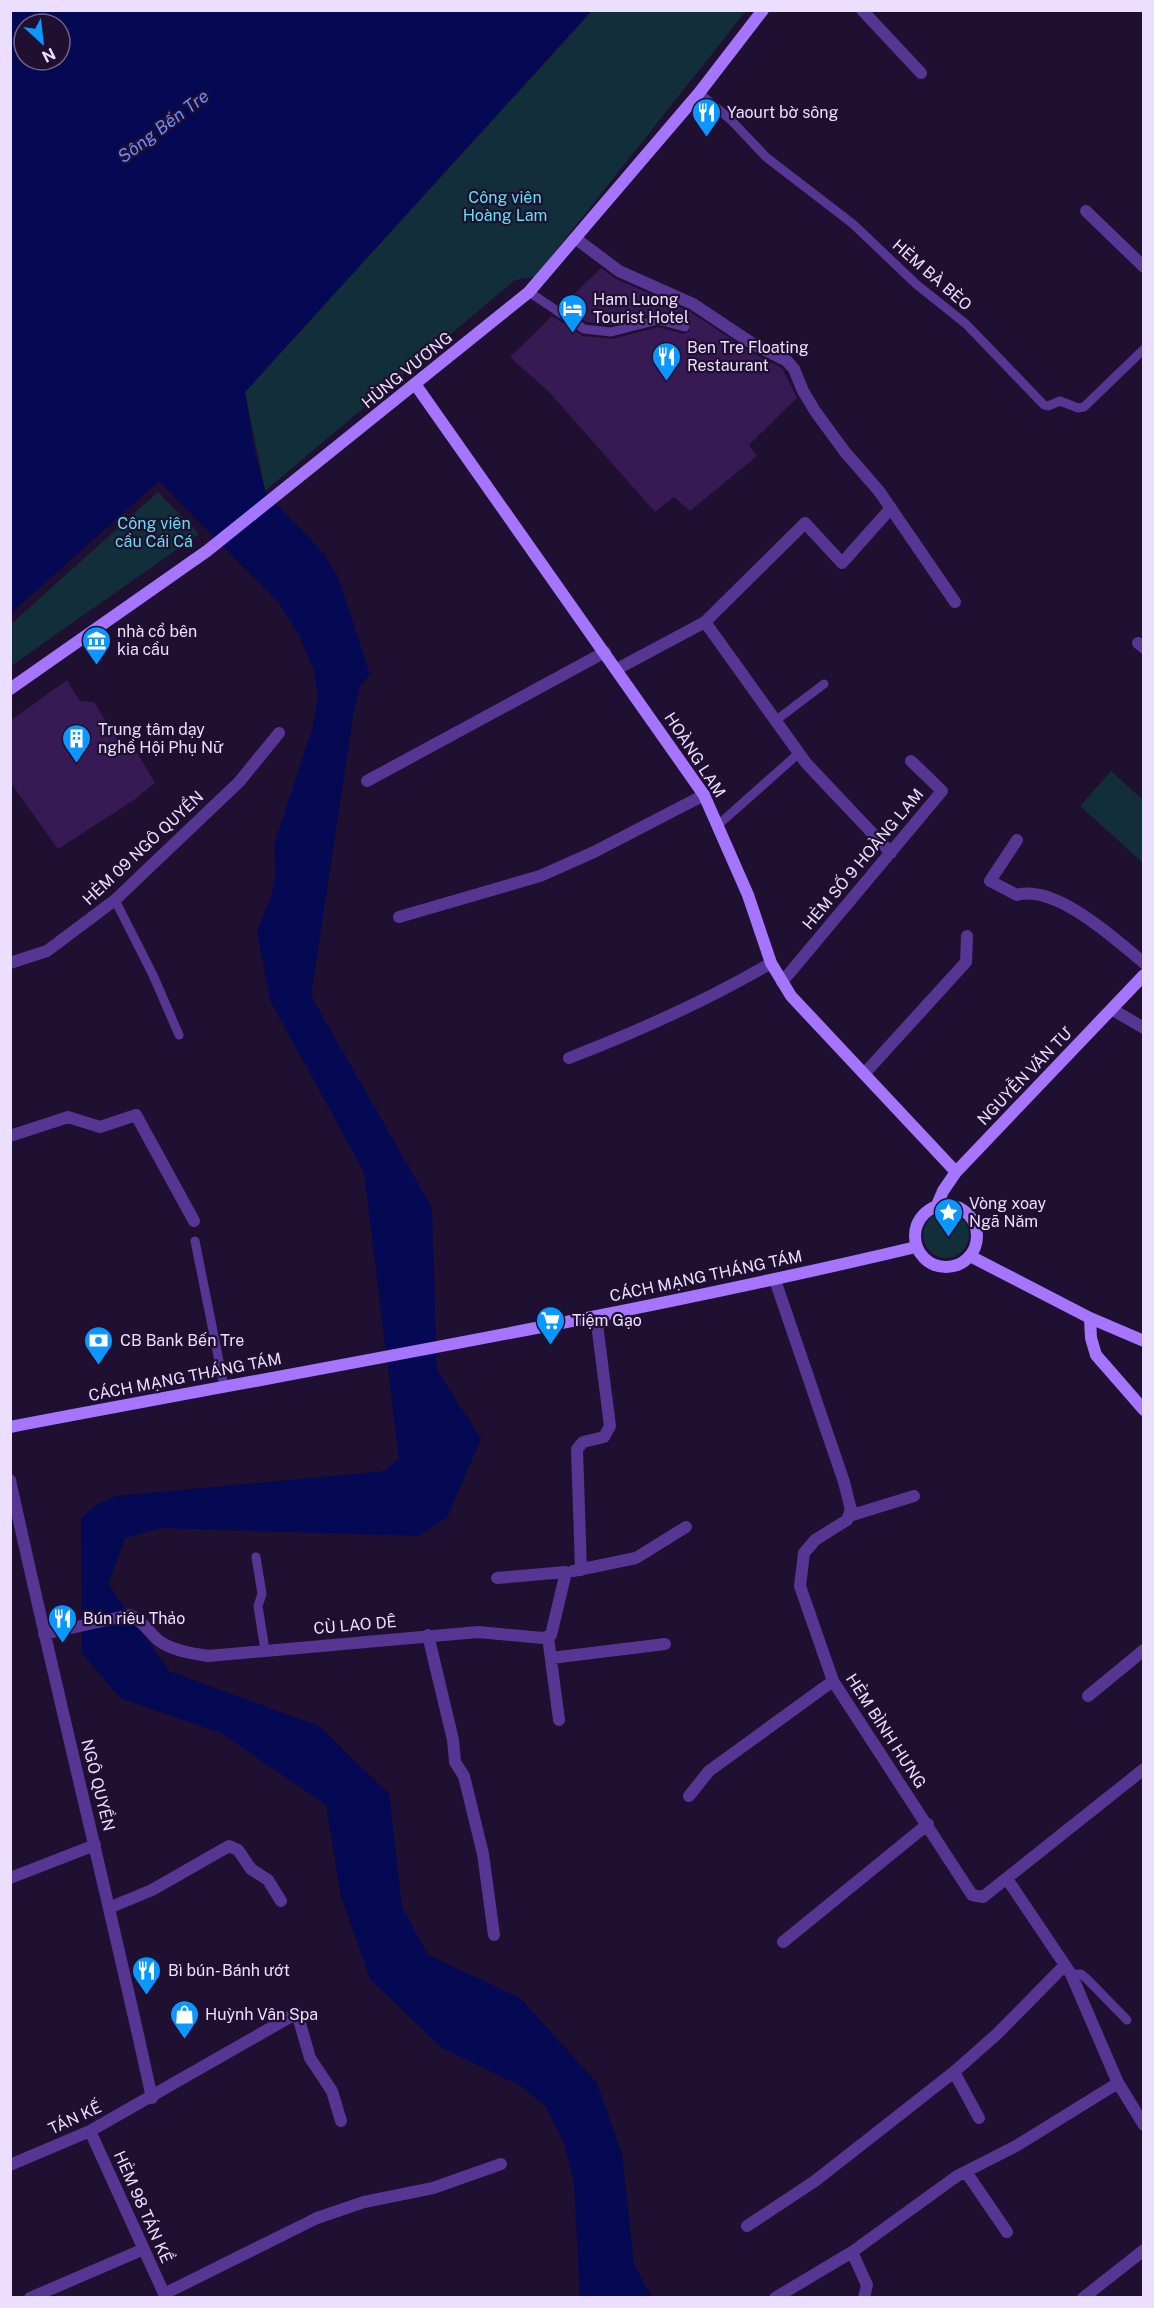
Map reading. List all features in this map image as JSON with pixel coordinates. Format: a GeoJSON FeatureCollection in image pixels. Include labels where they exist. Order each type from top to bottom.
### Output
{"type":"FeatureCollection","features":[{"type":"Feature","properties":{"kind":"street","name":"HÙNG VƯƠNG"},"geometry":{"type":"LineString","coordinates":[[10,689],[207,551],[289,488],[529,292],[699,93],[763,10]]}},
{"type":"Feature","properties":{"kind":"street"},"geometry":{"type":"LineString","coordinates":[[862,10],[921,74]]}},
{"type":"Feature","properties":{"kind":"street"},"geometry":{"type":"LineString","coordinates":[[1086,211],[1143,267]]}},
{"type":"Feature","properties":{"kind":"street"},"geometry":{"type":"LineString","coordinates":[[575,238],[619,271],[693,304],[753,344],[787,361],[794,369],[815,411],[891,508],[955,602]]}},
{"type":"Feature","properties":{"kind":"street","name":"HOÀNG LAM"},"geometry":{"type":"LineString","coordinates":[[415,384],[704,795],[748,895],[771,963],[791,996],[956,1172]]}},
{"type":"Feature","properties":{"kind":"street"},"geometry":{"type":"LineString","coordinates":[[617,669],[705,622],[805,523],[842,563],[891,508]]}},
{"type":"Feature","properties":{"kind":"street"},"geometry":{"type":"LineString","coordinates":[[705,622],[799,753],[891,853]]}},
{"type":"Feature","properties":{"kind":"street"},"geometry":{"type":"LineString","coordinates":[[367,781],[605,652]]}},
{"type":"Feature","properties":{"kind":"street","name":"HẺM 09 NGÔ QUYỀN"},"geometry":{"type":"LineString","coordinates":[[10,963],[47,951],[115,900],[239,782],[279,733]]}},
{"type":"Feature","properties":{"kind":"street","name":"HẺM SỐ 9 HOÀNG LAM"},"geometry":{"type":"LineString","coordinates":[[782,981],[942,791],[911,761]]}},
{"type":"Feature","properties":{"kind":"street"},"geometry":{"type":"LineString","coordinates":[[399,917],[540,876],[594,852],[704,795]]}},
{"type":"Feature","properties":{"kind":"street"},"geometry":{"type":"LineString","coordinates":[[1017,840],[990,881],[1017,895],[1024,893],[1038,896],[1080,912],[1143,963]]}},
{"type":"Feature","properties":{"kind":"street"},"geometry":{"type":"LineString","coordinates":[[864,1074],[966,962],[967,936]]}},
{"type":"Feature","properties":{"kind":"street"},"geometry":{"type":"LineString","coordinates":[[569,1058],[653,1025],[714,996],[771,963]]}},
{"type":"Feature","properties":{"kind":"street","name":"NGUYỄN VĂN TƯ"},"geometry":{"type":"LineString","coordinates":[[937,1205],[956,1172],[1113,1010],[1143,975]]}},
{"type":"Feature","properties":{"kind":"street"},"geometry":{"type":"LineString","coordinates":[[1113,1010],[1143,1028]]}},
{"type":"Feature","properties":{"kind":"street"},"geometry":{"type":"LineString","coordinates":[[10,1136],[68,1117],[100,1127],[136,1115],[194,1221]]}},
{"type":"Feature","properties":{"kind":"street"},"geometry":{"type":"LineString","coordinates":[[937,1205],[957,1206],[972,1219],[977,1238],[970,1256],[951,1267],[940,1267],[921,1256],[916,1247],[915,1226],[920,1217],[937,1205]]}},
{"type":"Feature","properties":{"kind":"street","name":"CÁCH MẠNG THÁNG TÁM"},"geometry":{"type":"LineString","coordinates":[[10,1427],[596,1316],[775,1280],[916,1247]]}},
{"type":"Feature","properties":{"kind":"street"},"geometry":{"type":"LineString","coordinates":[[970,1256],[1090,1318],[1143,1341]]}},
{"type":"Feature","properties":{"kind":"street"},"geometry":{"type":"LineString","coordinates":[[775,1280],[844,1482],[851,1510],[849,1516]]}},
{"type":"Feature","properties":{"kind":"street"},"geometry":{"type":"LineString","coordinates":[[581,1570],[578,1449],[583,1442],[604,1437],[610,1426],[596,1316]]}},
{"type":"Feature","properties":{"kind":"street"},"geometry":{"type":"LineString","coordinates":[[1090,1318],[1091,1338],[1096,1355],[1143,1410]]}},
{"type":"Feature","properties":{"kind":"street","name":"NGÔ QUYỀN"},"geometry":{"type":"LineString","coordinates":[[10,1480],[44,1634],[111,1907],[152,2098]]}},
{"type":"Feature","properties":{"kind":"street"},"geometry":{"type":"LineString","coordinates":[[849,1516],[914,1496]]}},
{"type":"Feature","properties":{"kind":"street","name":"HẺM BÌNH HƯNG"},"geometry":{"type":"LineString","coordinates":[[849,1516],[833,1530],[815,1540],[804,1553],[800,1586],[833,1681],[972,1895],[983,1897],[1143,1769]]}},
{"type":"Feature","properties":{"kind":"street"},"geometry":{"type":"LineString","coordinates":[[497,1578],[581,1570],[636,1558],[686,1527]]}},
{"type":"Feature","properties":{"kind":"street"},"geometry":{"type":"LineString","coordinates":[[559,1720],[548,1637],[551,1635],[566,1572]]}},
{"type":"Feature","properties":{"kind":"street","name":"CÙ LAO DÊ"},"geometry":{"type":"LineString","coordinates":[[44,1634],[130,1615],[140,1620],[162,1642],[181,1651],[208,1656],[478,1632],[548,1637]]}},
{"type":"Feature","properties":{"kind":"street"},"geometry":{"type":"LineString","coordinates":[[428,1635],[453,1740],[455,1762],[466,1784],[483,1854],[494,1935]]}},
{"type":"Feature","properties":{"kind":"street"},"geometry":{"type":"LineString","coordinates":[[551,1658],[665,1644]]}},
{"type":"Feature","properties":{"kind":"street"},"geometry":{"type":"LineString","coordinates":[[1088,1696],[1143,1650]]}},
{"type":"Feature","properties":{"kind":"street"},"geometry":{"type":"LineString","coordinates":[[689,1796],[700,1780],[718,1764],[833,1681]]}},
{"type":"Feature","properties":{"kind":"street"},"geometry":{"type":"LineString","coordinates":[[783,1942],[928,1824]]}},
{"type":"Feature","properties":{"kind":"street"},"geometry":{"type":"LineString","coordinates":[[10,1878],[95,1845]]}},
{"type":"Feature","properties":{"kind":"street"},"geometry":{"type":"LineString","coordinates":[[111,1907],[152,1890],[229,1846],[238,1850],[251,1869],[268,1880],[281,1901]]}},
{"type":"Feature","properties":{"kind":"street"},"geometry":{"type":"LineString","coordinates":[[1007,1879],[1068,1970],[1118,2084],[1143,2125]]}},
{"type":"Feature","properties":{"kind":"street"},"geometry":{"type":"LineString","coordinates":[[747,2226],[815,2181],[954,2072],[1068,1970]]}},
{"type":"Feature","properties":{"kind":"street","name":"TÁN KẾ"},"geometry":{"type":"LineString","coordinates":[[10,2164],[90,2131],[152,2098],[297,2013],[310,2058],[332,2091],[341,2121]]}},
{"type":"Feature","properties":{"kind":"street"},"geometry":{"type":"LineString","coordinates":[[954,2072],[979,2118]]}},
{"type":"Feature","properties":{"kind":"street"},"geometry":{"type":"LineString","coordinates":[[776,2298],[852,2252],[919,2202],[966,2172],[1016,2146],[1118,2084]]}},
{"type":"Feature","properties":{"kind":"street","name":"HẺM 98 TÁN KỂ"},"geometry":{"type":"LineString","coordinates":[[90,2131],[165,2296]]}},
{"type":"Feature","properties":{"kind":"street"},"geometry":{"type":"LineString","coordinates":[[165,2296],[317,2218],[364,2202],[434,2188],[501,2164]]}},
{"type":"Feature","properties":{"kind":"street"},"geometry":{"type":"LineString","coordinates":[[966,2172],[1007,2232]]}},
{"type":"Feature","properties":{"kind":"street"},"geometry":{"type":"LineString","coordinates":[[30,2298],[144,2249]]}},
{"type":"Feature","properties":{"kind":"street"},"geometry":{"type":"LineString","coordinates":[[1083,2298],[1143,2250]]}},
{"type":"Feature","properties":{"kind":"street"},"geometry":{"type":"LineString","coordinates":[[852,2252],[867,2285],[864,2298]]}},
{"type":"Feature","properties":{"kind":"lane","name":"HẺM BÀ BÈO"},"geometry":{"type":"LineString","coordinates":[[699,93],[731,120],[766,157],[853,224],[916,284],[966,324],[1044,405],[1048,406],[1060,401],[1078,408],[1084,406],[1143,349]]}},
{"type":"Feature","properties":{"kind":"lane"},"geometry":{"type":"LineString","coordinates":[[529,292],[584,329],[611,332],[658,320],[685,327]]}},
{"type":"Feature","properties":{"kind":"lane"},"geometry":{"type":"LineString","coordinates":[[775,721],[824,684]]}},
{"type":"Feature","properties":{"kind":"lane"},"geometry":{"type":"LineString","coordinates":[[718,825],[799,753]]}},
{"type":"Feature","properties":{"kind":"lane"},"geometry":{"type":"LineString","coordinates":[[115,900],[153,975],[179,1035]]}},
{"type":"Feature","properties":{"kind":"lane"},"geometry":{"type":"LineString","coordinates":[[195,1241],[224,1386]]}},
{"type":"Feature","properties":{"kind":"lane"},"geometry":{"type":"LineString","coordinates":[[256,1557],[262,1594],[258,1606],[265,1650]]}},
{"type":"Feature","properties":{"kind":"lane"},"geometry":{"type":"LineString","coordinates":[[1068,1970],[1081,1974],[1087,1979],[1127,2020]]}},
{"type":"Feature","properties":{"kind":"green space","name":"Công viên Hoàng Lam"},"geometry":{"type":"Polygon","coordinates":[[[592,11],[746,11],[535,277],[515,280],[265,491],[245,392],[592,11]]]}},
{"type":"Feature","properties":{"kind":"green space","name":"Công viên cầu Cái Cá"},"geometry":{"type":"Polygon","coordinates":[[[158,492],[199,534],[11,666],[11,624],[158,492]]]}},
{"type":"Feature","properties":{"kind":"green space"},"geometry":{"type":"Polygon","coordinates":[[[1111,771],[1143,800],[1143,863],[1080,806],[1111,771]]]}},
{"type":"Feature","properties":{"kind":"green space"},"geometry":{"type":"Polygon","coordinates":[[[946,1212],[962,1219],[969,1235],[962,1251],[946,1258],[930,1251],[923,1235],[930,1219],[946,1212]]]}},
{"type":"Feature","properties":{"kind":"water","name":"Sông Bến Tre"},"geometry":{"type":"Polygon","coordinates":[[[11,11],[591,11],[245,392],[255,453],[266,493],[323,553],[338,577],[370,674],[360,686],[354,710],[311,996],[432,1208],[437,1370],[481,1439],[447,1517],[419,1536],[161,1528],[125,1538],[108,1584],[169,1671],[319,1726],[389,1794],[402,1907],[428,1955],[520,1998],[597,2083],[622,2154],[634,2265],[652,2297],[580,2297],[574,2183],[564,2143],[546,2107],[521,2086],[442,2048],[370,1979],[341,1896],[326,1805],[221,1733],[120,1698],[82,1653],[81,1518],[96,1505],[116,1496],[385,1471],[399,1458],[364,1172],[270,1000],[257,931],[270,900],[276,874],[274,845],[313,726],[318,695],[314,671],[299,635],[279,603],[159,481],[11,613],[11,11]]]}},
{"type":"Feature","properties":{"kind":"building","name":"Ben Tre Floating Restaurant"},"geometry":{"type":"Polygon","coordinates":[[[601,268],[616,279],[689,311],[749,351],[782,368],[797,398],[749,445],[757,456],[690,511],[674,497],[655,512],[549,392],[510,357],[552,316],[583,336],[612,339],[658,327],[683,334],[690,331],[689,322],[660,313],[611,325],[586,322],[562,306],[601,268]]]}},
{"type":"Feature","properties":{"kind":"building","name":"Trung tâm dạy nghề Hội Phụ Nữ"},"geometry":{"type":"Polygon","coordinates":[[[67,680],[80,701],[94,702],[122,747],[131,742],[155,783],[134,800],[58,849],[10,782],[10,721],[67,680]]]}},
{"type":"Feature","properties":{"kind":"place","name":"Yaourt bờ sông"},"geometry":{"type":"Point","coordinates":[706,138]}},
{"type":"Feature","properties":{"kind":"place","name":"Ham Luong Tourist Hotel"},"geometry":{"type":"Point","coordinates":[572,334]}},
{"type":"Feature","properties":{"kind":"place","name":"Ben Tre Floating Restaurant"},"geometry":{"type":"Point","coordinates":[666,382]}},
{"type":"Feature","properties":{"kind":"place","name":"nhà cổ bên kia cầu"},"geometry":{"type":"Point","coordinates":[96,666]}},
{"type":"Feature","properties":{"kind":"place","name":"Trung tâm dạy nghề Hội Phụ Nữ"},"geometry":{"type":"Point","coordinates":[77,764]}},
{"type":"Feature","properties":{"kind":"place","name":"Vòng xoay Ngã Năm"},"geometry":{"type":"Point","coordinates":[948,1238]}},
{"type":"Feature","properties":{"kind":"place","name":"Tiệm Gạo"},"geometry":{"type":"Point","coordinates":[551,1346]}},
{"type":"Feature","properties":{"kind":"place","name":"CB Bank Bến Tre"},"geometry":{"type":"Point","coordinates":[99,1366]}},
{"type":"Feature","properties":{"kind":"place","name":"Bún riêu Thảo"},"geometry":{"type":"Point","coordinates":[62,1644]}},
{"type":"Feature","properties":{"kind":"place","name":"Bì bún- Bánh ướt"},"geometry":{"type":"Point","coordinates":[147,1996]}},
{"type":"Feature","properties":{"kind":"place","name":"Huỳnh Vân Spa"},"geometry":{"type":"Point","coordinates":[184,2040]}}]}
